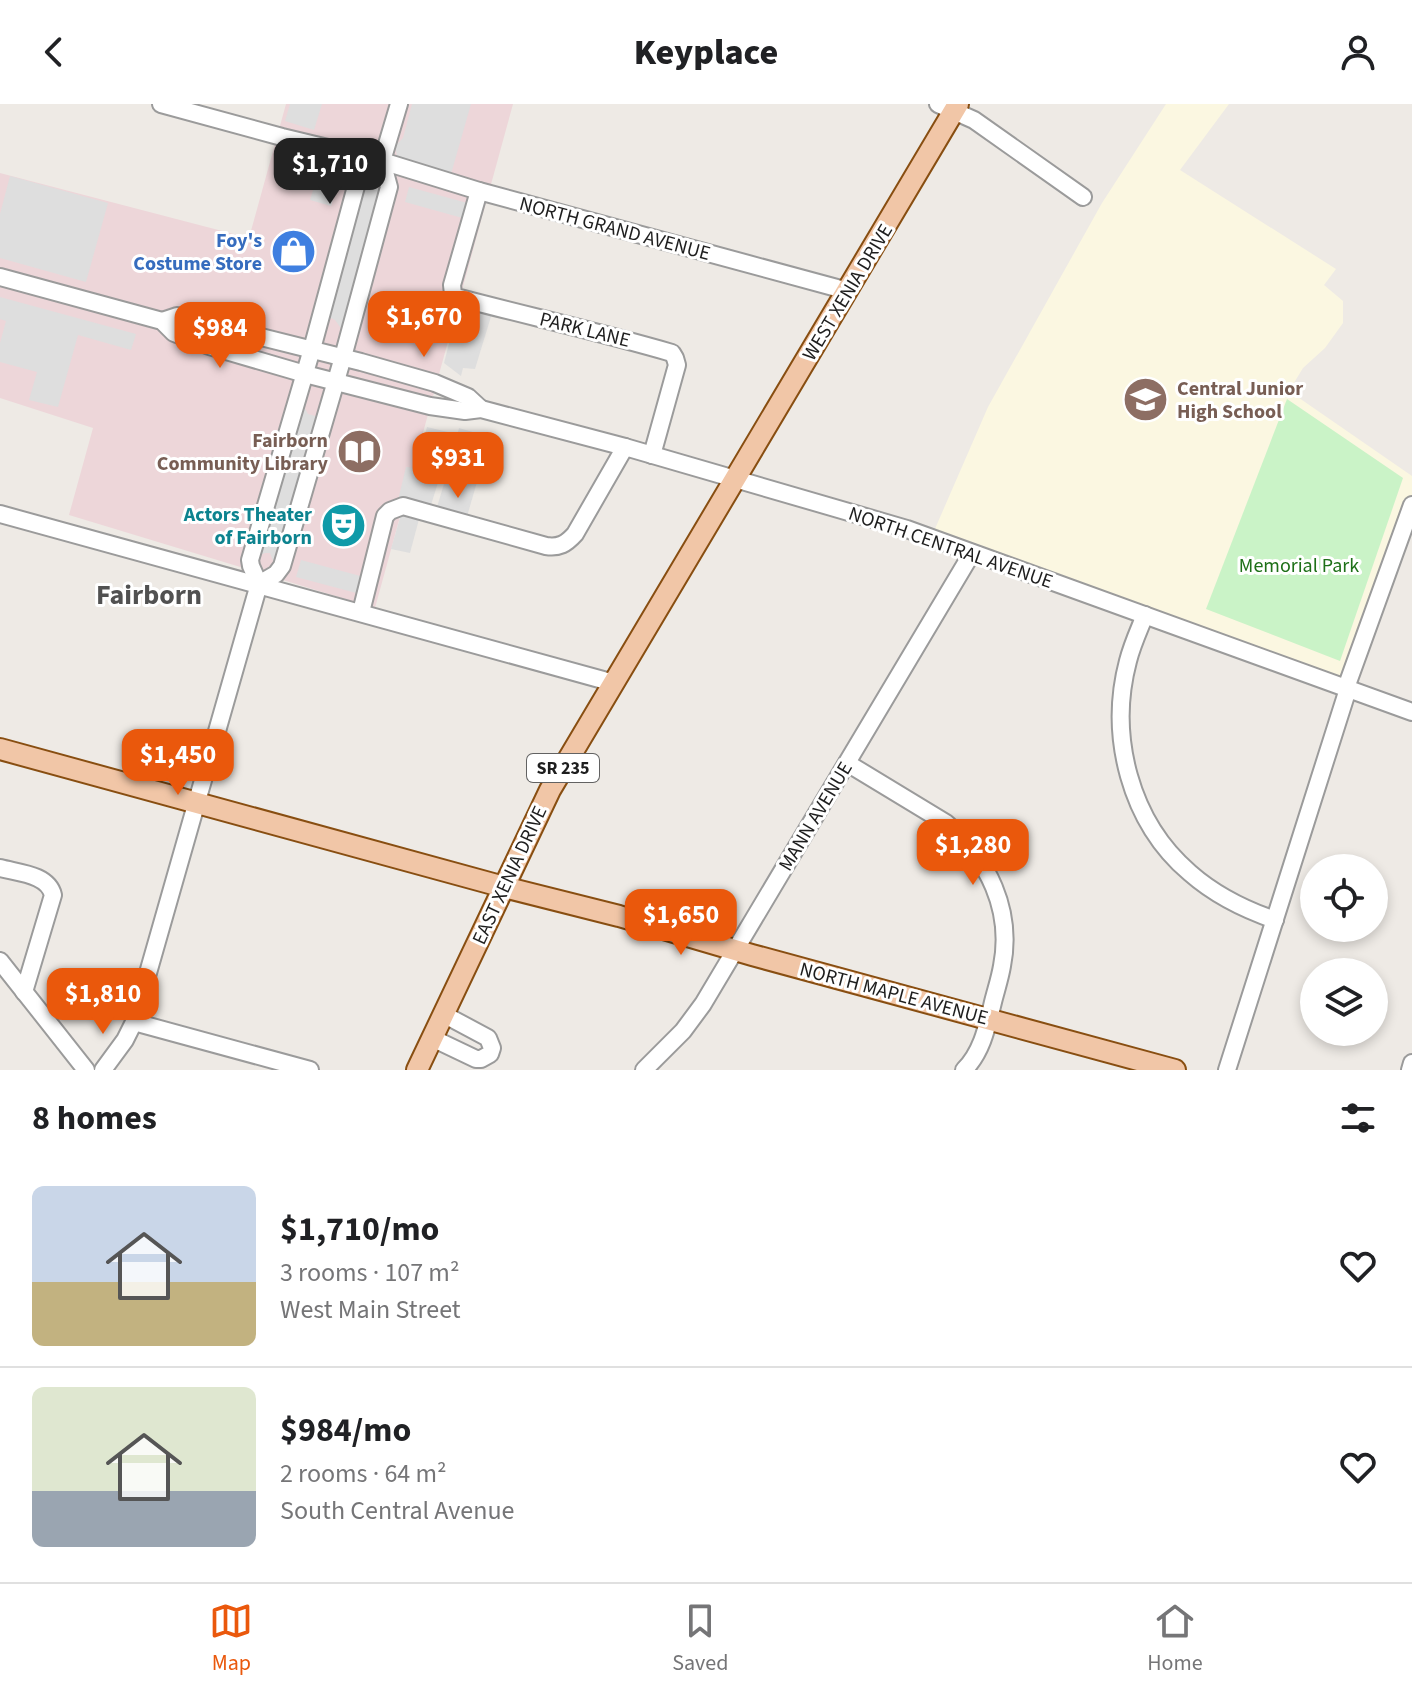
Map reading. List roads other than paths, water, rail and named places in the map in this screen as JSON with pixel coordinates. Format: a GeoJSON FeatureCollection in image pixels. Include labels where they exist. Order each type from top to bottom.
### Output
{"type":"FeatureCollection","features":[{"type":"Feature","properties":{"kind":"main road","name":"WEST XENIA DRIVE"},"geometry":{"type":"LineString","coordinates":[[735,480],[848,291],[950,107]]}},
{"type":"Feature","properties":{"kind":"main road","name":"EAST XENIA DRIVE"},"geometry":{"type":"LineString","coordinates":[[417,1070],[550,790],[735,480]]}},
{"type":"Feature","properties":{"kind":"main road","name":"NORTH MAPLE AVENUE"},"geometry":{"type":"LineString","coordinates":[[0,749],[1175,1070]]}},
{"type":"Feature","properties":{"kind":"street","name":"NORTH GRAND AVENUE"},"geometry":{"type":"LineString","coordinates":[[161,104],[382,161],[479,191],[848,291]]}},
{"type":"Feature","properties":{"kind":"street"},"geometry":{"type":"LineString","coordinates":[[259,584],[276,574],[282,566],[343,357],[389,187],[382,161],[399,104]]}},
{"type":"Feature","properties":{"kind":"street"},"geometry":{"type":"LineString","coordinates":[[950,107],[974,120],[1083,197]]}},
{"type":"Feature","properties":{"kind":"street"},"geometry":{"type":"LineString","coordinates":[[103,1070],[134,1022],[197,804],[259,584],[250,560],[358,179],[382,161]]}},
{"type":"Feature","properties":{"kind":"street","name":"PARK LANE"},"geometry":{"type":"LineString","coordinates":[[479,191],[452,285],[453,294],[672,353],[677,365],[652,455]]}},
{"type":"Feature","properties":{"kind":"street"},"geometry":{"type":"LineString","coordinates":[[0,277],[162,321]]}},
{"type":"Feature","properties":{"kind":"street","name":"NORTH CENTRAL AVENUE"},"geometry":{"type":"LineString","coordinates":[[481,409],[468,397],[439,384],[343,357],[177,316],[162,321],[174,333],[209,346],[305,374],[430,406],[465,411],[481,409],[625,447],[907,529],[1412,712]]}},
{"type":"Feature","properties":{"kind":"street"},"geometry":{"type":"LineString","coordinates":[[361,612],[385,516],[390,511],[403,506],[546,546],[558,546],[568,542],[575,534],[625,447]]}},
{"type":"Feature","properties":{"kind":"street"},"geometry":{"type":"LineString","coordinates":[[1227,1070],[1347,685],[1412,505]]}},
{"type":"Feature","properties":{"kind":"street"},"geometry":{"type":"LineString","coordinates":[[0,514],[614,683]]}},
{"type":"Feature","properties":{"kind":"street","name":"MANN AVENUE"},"geometry":{"type":"LineString","coordinates":[[644,1070],[691,1021],[972,553]]}},
{"type":"Feature","properties":{"kind":"street"},"geometry":{"type":"LineString","coordinates":[[1145,615],[1128,662],[1120,710],[1124,757],[1137,799],[1158,838],[1189,872],[1228,900],[1275,920]]}},
{"type":"Feature","properties":{"kind":"street"},"geometry":{"type":"LineString","coordinates":[[847,763],[946,823],[969,845],[987,870],[1000,902],[1005,935],[1002,966],[978,1053],[964,1070]]}},
{"type":"Feature","properties":{"kind":"street"},"geometry":{"type":"LineString","coordinates":[[0,868],[43,880],[53,895],[24,992]]}},
{"type":"Feature","properties":{"kind":"street"},"geometry":{"type":"LineString","coordinates":[[0,961],[86,1070]]}},
{"type":"Feature","properties":{"kind":"street"},"geometry":{"type":"LineString","coordinates":[[432,1038],[476,1059],[486,1058],[490,1054],[492,1048],[488,1038],[443,1014]]}},
{"type":"Feature","properties":{"kind":"street"},"geometry":{"type":"LineString","coordinates":[[134,1022],[310,1070]]}},
{"type":"Feature","properties":{"kind":"street"},"geometry":{"type":"LineString","coordinates":[[1410,1070],[1412,1063]]}},
{"type":"Feature","properties":{"kind":"place","name":"Foy's Costume Store"},"geometry":{"type":"Point","coordinates":[293,251]}},
{"type":"Feature","properties":{"kind":"place","name":"Central Junior High School"},"geometry":{"type":"Point","coordinates":[1146,399]}},
{"type":"Feature","properties":{"kind":"place","name":"Fairborn Community Library"},"geometry":{"type":"Point","coordinates":[359,451]}},
{"type":"Feature","properties":{"kind":"place","name":"Actors Theater of Fairborn"},"geometry":{"type":"Point","coordinates":[343,526]}},
{"type":"Feature","properties":{"kind":"district","name":"Fairborn"},"geometry":{"type":"Point","coordinates":[149,594]}},
{"type":"Feature","properties":{"kind":"park label","name":"Memorial Park"},"geometry":{"type":"Point","coordinates":[1299,565]}}]}
